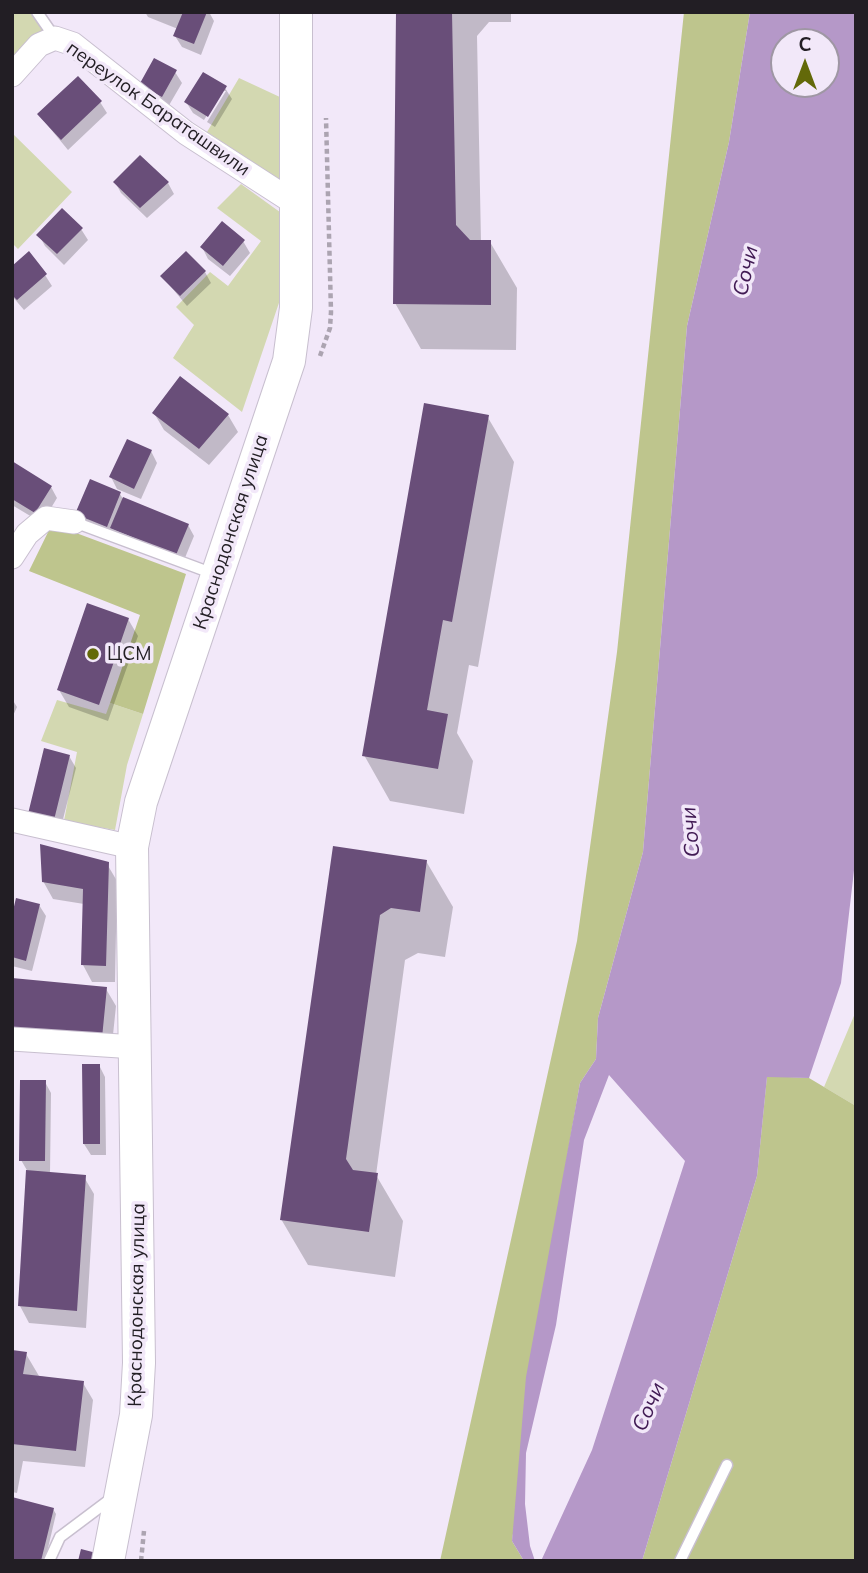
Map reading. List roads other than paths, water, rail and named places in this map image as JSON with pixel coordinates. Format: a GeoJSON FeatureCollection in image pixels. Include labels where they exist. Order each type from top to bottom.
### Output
{"type":"FeatureCollection","features":[{"type":"Feature","properties":{"kind":"street","name":"Краснодонская улица"},"geometry":{"type":"LineString","coordinates":[[108,1561],[136,1415],[139,1363],[132,847],[141,803],[289,361],[296,308],[296,12]]}},
{"type":"Feature","properties":{"kind":"street","name":"переулок Бараташвили"},"geometry":{"type":"LineString","coordinates":[[12,75],[39,45],[55,38],[74,44],[186,133],[296,204]]}},
{"type":"Feature","properties":{"kind":"street"},"geometry":{"type":"LineString","coordinates":[[12,556],[27,534],[47,519],[74,522]]}},
{"type":"Feature","properties":{"kind":"street"},"geometry":{"type":"LineString","coordinates":[[12,820],[132,847]]}},
{"type":"Feature","properties":{"kind":"street"},"geometry":{"type":"LineString","coordinates":[[12,1039],[135,1046]]}},
{"type":"Feature","properties":{"kind":"lane","name":"переулок Бараташвили"},"geometry":{"type":"LineString","coordinates":[[37,12],[55,38]]}},
{"type":"Feature","properties":{"kind":"lane"},"geometry":{"type":"LineString","coordinates":[[74,522],[217,575]]}},
{"type":"Feature","properties":{"kind":"lane"},"geometry":{"type":"LineString","coordinates":[[680,1561],[727,1465]]}},
{"type":"Feature","properties":{"kind":"lane"},"geometry":{"type":"LineString","coordinates":[[48,1561],[60,1537],[123,1489]]}},
{"type":"Feature","properties":{"kind":"water","name":"Сочи"},"geometry":{"type":"Polygon","coordinates":[[[750,12],[856,12],[856,853],[841,983],[809,1078],[767,1077],[757,1176],[642,1561],[541,1561],[592,1450],[685,1161],[609,1075],[584,1140],[556,1325],[526,1453],[525,1504],[530,1546],[535,1561],[524,1561],[512,1541],[526,1377],[580,1083],[596,1059],[598,1018],[643,852],[687,326],[729,142],[750,12]]]}},
{"type":"Feature","properties":{"kind":"place","name":"ЦСМ"},"geometry":{"type":"Point","coordinates":[93,654]}}]}
